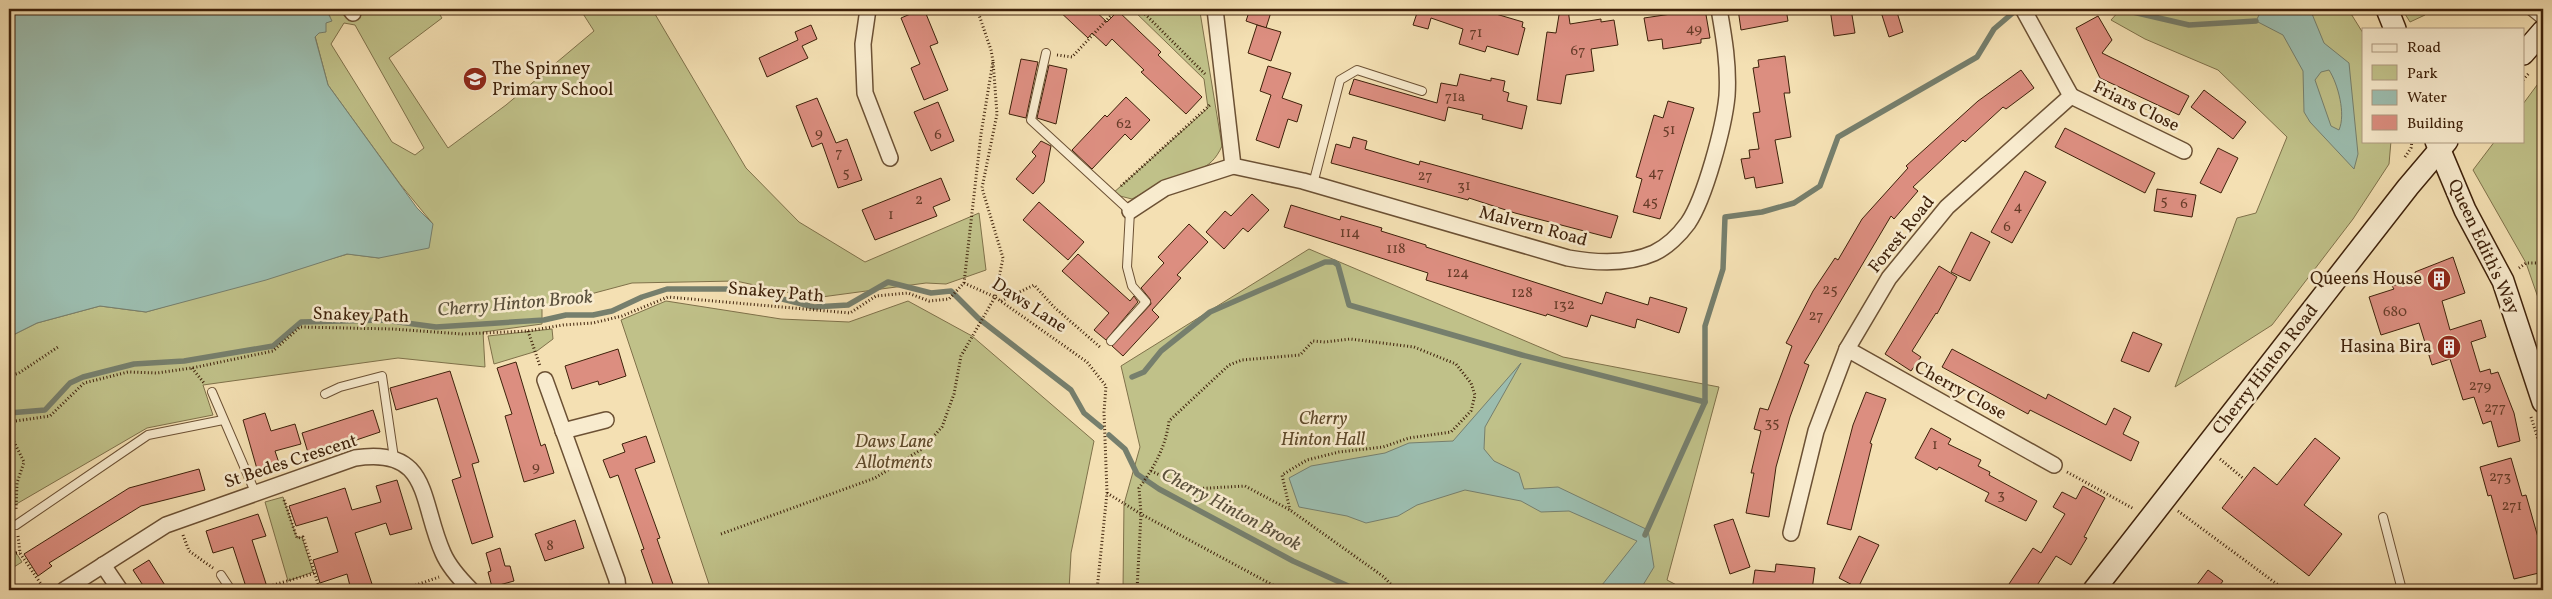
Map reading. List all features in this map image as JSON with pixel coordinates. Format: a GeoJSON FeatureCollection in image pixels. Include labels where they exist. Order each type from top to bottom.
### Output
{"type":"FeatureCollection","features":[{"type":"Feature","properties":{"kind":"street"},"geometry":{"type":"LineString","coordinates":[[868,9],[863,44],[865,93],[890,158]]}},
{"type":"Feature","properties":{"kind":"street"},"geometry":{"type":"LineString","coordinates":[[1130,211],[1166,188],[1233,166],[1215,9]]}},
{"type":"Feature","properties":{"kind":"street","name":"Malvern Road"},"geometry":{"type":"LineString","coordinates":[[1233,166],[1312,184],[1568,258],[1588,262],[1632,260],[1655,252],[1672,241],[1692,215],[1717,143],[1727,96],[1726,48],[1719,9]]}},
{"type":"Feature","properties":{"kind":"street"},"geometry":{"type":"LineString","coordinates":[[2023,9],[2071,96]]}},
{"type":"Feature","properties":{"kind":"street"},"geometry":{"type":"LineString","coordinates":[[2386,9],[2395,28]]}},
{"type":"Feature","properties":{"kind":"street"},"geometry":{"type":"LineString","coordinates":[[2524,53],[2543,31]]}},
{"type":"Feature","properties":{"kind":"street","name":"Friars Close"},"geometry":{"type":"LineString","coordinates":[[2071,96],[2184,151]]}},
{"type":"Feature","properties":{"kind":"street","name":"Forest Road"},"geometry":{"type":"LineString","coordinates":[[1791,533],[1816,431],[1847,349],[1889,278],[1947,208],[2071,96]]}},
{"type":"Feature","properties":{"kind":"street","name":"Queen Edith's Way"},"geometry":{"type":"LineString","coordinates":[[2440,144],[2465,210],[2503,281],[2543,402]]}},
{"type":"Feature","properties":{"kind":"street","name":"Cherry Hinton Road"},"geometry":{"type":"LineString","coordinates":[[2094,590],[2440,144]]}},
{"type":"Feature","properties":{"kind":"street","name":"Cherry Close"},"geometry":{"type":"LineString","coordinates":[[1847,349],[2054,464]]}},
{"type":"Feature","properties":{"kind":"street"},"geometry":{"type":"LineString","coordinates":[[545,380],[618,590]]}},
{"type":"Feature","properties":{"kind":"street"},"geometry":{"type":"LineString","coordinates":[[563,431],[606,420]]}},
{"type":"Feature","properties":{"kind":"street","name":"St Bedes Crescent"},"geometry":{"type":"LineString","coordinates":[[64,590],[166,525],[355,458],[374,456],[394,458]]}},
{"type":"Feature","properties":{"kind":"street"},"geometry":{"type":"LineString","coordinates":[[394,458],[408,466],[418,477],[444,554],[455,572],[471,590]]}},
{"type":"Feature","properties":{"kind":"street"},"geometry":{"type":"LineString","coordinates":[[103,564],[120,590]]}},
{"type":"Feature","properties":{"kind":"lane"},"geometry":{"type":"LineString","coordinates":[[2528,9],[2543,21]]}},
{"type":"Feature","properties":{"kind":"lane"},"geometry":{"type":"LineString","coordinates":[[1046,53],[1031,120],[1130,211],[1127,267],[1132,286],[1146,302],[1112,341]]}},
{"type":"Feature","properties":{"kind":"lane"},"geometry":{"type":"LineString","coordinates":[[1312,184],[1340,80],[1357,70],[1422,91]]}},
{"type":"Feature","properties":{"kind":"lane"},"geometry":{"type":"LineString","coordinates":[[325,394],[340,387],[382,376],[394,458]]}},
{"type":"Feature","properties":{"kind":"lane"},"geometry":{"type":"LineString","coordinates":[[212,392],[255,492]]}},
{"type":"Feature","properties":{"kind":"lane"},"geometry":{"type":"LineString","coordinates":[[16,526],[148,435],[223,420]]}},
{"type":"Feature","properties":{"kind":"lane"},"geometry":{"type":"LineString","coordinates":[[2383,517],[2402,590]]}},
{"type":"Feature","properties":{"kind":"lane"},"geometry":{"type":"LineString","coordinates":[[221,575],[231,590]]}},
{"type":"Feature","properties":{"kind":"path","name":"Daws Lane"},"geometry":{"type":"LineString","coordinates":[[977,9],[993,61],[981,134],[964,283],[1002,301],[1087,362],[1106,386],[1104,412],[1107,493],[1097,590]]}},
{"type":"Feature","properties":{"kind":"path"},"geometry":{"type":"LineString","coordinates":[[1046,53],[1072,57],[1117,9]]}},
{"type":"Feature","properties":{"kind":"path"},"geometry":{"type":"LineString","coordinates":[[1140,9],[1211,79]]}},
{"type":"Feature","properties":{"kind":"path"},"geometry":{"type":"LineString","coordinates":[[721,534],[875,478],[922,449],[942,427],[954,394],[961,356],[995,297],[1003,258],[982,188],[997,114],[993,61]]}},
{"type":"Feature","properties":{"kind":"path"},"geometry":{"type":"LineString","coordinates":[[1112,194],[1212,103],[1212,95]]}},
{"type":"Feature","properties":{"kind":"path"},"geometry":{"type":"LineString","coordinates":[[2519,268],[2526,262],[2543,262]]}},
{"type":"Feature","properties":{"kind":"path","name":"Snakey Path"},"geometry":{"type":"LineString","coordinates":[[9,422],[50,416],[84,383],[128,372],[157,373],[273,352],[300,328],[393,329],[462,334],[528,331],[563,325],[594,323],[622,316],[668,297],[850,313],[876,296],[908,293],[930,301],[949,299],[964,283]]}},
{"type":"Feature","properties":{"kind":"path"},"geometry":{"type":"LineString","coordinates":[[1002,301],[1034,285],[1054,307],[1101,348],[1112,341]]}},
{"type":"Feature","properties":{"kind":"path"},"geometry":{"type":"LineString","coordinates":[[528,331],[545,380]]}},
{"type":"Feature","properties":{"kind":"path"},"geometry":{"type":"LineString","coordinates":[[1137,590],[1141,514],[1138,488],[1152,471],[1168,434],[1169,421],[1229,365],[1242,360],[1300,355],[1312,341],[1324,342],[1350,339],[1414,347],[1456,364],[1470,383],[1475,395],[1470,412],[1463,422],[1451,432],[1409,438],[1383,447],[1339,452],[1307,460],[1282,475],[1290,510]]}},
{"type":"Feature","properties":{"kind":"path"},"geometry":{"type":"LineString","coordinates":[[9,376],[19,373],[58,347]]}},
{"type":"Feature","properties":{"kind":"path"},"geometry":{"type":"LineString","coordinates":[[192,368],[212,392]]}},
{"type":"Feature","properties":{"kind":"path"},"geometry":{"type":"LineString","coordinates":[[9,432],[24,462],[17,483],[16,526],[20,554],[45,590]]}},
{"type":"Feature","properties":{"kind":"path"},"geometry":{"type":"LineString","coordinates":[[2219,459],[2244,480]]}},
{"type":"Feature","properties":{"kind":"path"},"geometry":{"type":"LineString","coordinates":[[2054,464],[2148,519]]}},
{"type":"Feature","properties":{"kind":"path"},"geometry":{"type":"LineString","coordinates":[[1152,471],[1191,489],[1245,486],[1290,510],[1384,577],[1396,590]]}},
{"type":"Feature","properties":{"kind":"path"},"geometry":{"type":"LineString","coordinates":[[279,484],[297,538],[303,537],[320,590]]}},
{"type":"Feature","properties":{"kind":"path"},"geometry":{"type":"LineString","coordinates":[[1107,493],[1141,514],[1282,590]]}},
{"type":"Feature","properties":{"kind":"path"},"geometry":{"type":"LineString","coordinates":[[2163,500],[2285,590]]}},
{"type":"Feature","properties":{"kind":"path"},"geometry":{"type":"LineString","coordinates":[[177,521],[189,551],[221,575]]}},
{"type":"Feature","properties":{"kind":"path"},"geometry":{"type":"LineString","coordinates":[[9,553],[20,554]]}},
{"type":"Feature","properties":{"kind":"path"},"geometry":{"type":"LineString","coordinates":[[402,590],[455,572]]}},
{"type":"Feature","properties":{"kind":"path"},"geometry":{"type":"LineString","coordinates":[[256,590],[315,573]]}},
{"type":"Feature","properties":{"kind":"green space"},"geometry":{"type":"Polygon","coordinates":[[[326,9],[436,9],[442,18],[389,58],[448,148],[506,105],[594,31],[580,9],[652,9],[746,168],[799,222],[865,262],[979,213],[986,270],[946,284],[926,283],[814,298],[736,281],[632,283],[542,307],[542,324],[483,332],[485,367],[398,358],[203,385],[213,415],[147,428],[13,506],[9,504],[9,337],[37,323],[100,306],[146,312],[348,254],[379,258],[433,224],[400,184],[328,85],[315,36],[330,17],[326,9]],[[344,23],[331,44],[392,142],[415,155],[424,148],[355,25],[344,23]]]}},
{"type":"Feature","properties":{"kind":"green space"},"geometry":{"type":"Polygon","coordinates":[[[1132,9],[1198,9],[1200,12],[1222,146],[1217,155],[1206,166],[1158,184],[1132,199],[1112,194],[1208,108],[1204,79],[1132,9]]]}},
{"type":"Feature","properties":{"kind":"green space"},"geometry":{"type":"Polygon","coordinates":[[[2121,9],[2348,9],[2362,31],[2362,142],[2391,142],[2389,164],[2353,219],[2272,325],[2175,387],[2237,218],[2256,213],[2287,137],[2218,70],[2145,39],[2111,20],[2121,9]]]}},
{"type":"Feature","properties":{"kind":"green space"},"geometry":{"type":"Polygon","coordinates":[[[2402,9],[2423,9],[2425,15],[2410,22],[2402,9]]]}},
{"type":"Feature","properties":{"kind":"green space"},"geometry":{"type":"Polygon","coordinates":[[[2543,77],[2543,312],[2526,263],[2473,170],[2494,142],[2524,142],[2524,103],[2543,77]]]}},
{"type":"Feature","properties":{"kind":"green space","name":"Cherry Hinton Hall"},"geometry":{"type":"Polygon","coordinates":[[[1309,249],[1563,357],[1719,387],[1667,580],[1686,590],[1123,590],[1124,504],[1140,447],[1121,366],[1309,249]]]}},
{"type":"Feature","properties":{"kind":"green space","name":"Daws Lane Allotments"},"geometry":{"type":"Polygon","coordinates":[[[666,301],[781,319],[849,322],[908,301],[972,336],[1094,441],[1071,553],[1069,590],[711,590],[621,320],[666,301]]]}},
{"type":"Feature","properties":{"kind":"green space"},"geometry":{"type":"Polygon","coordinates":[[[552,329],[553,339],[537,351],[494,364],[488,336],[552,329]]]}},
{"type":"Feature","properties":{"kind":"green space"},"geometry":{"type":"Polygon","coordinates":[[[283,497],[297,538],[302,537],[313,572],[288,581],[265,502],[283,497]]]}},
{"type":"Feature","properties":{"kind":"green space"},"geometry":{"type":"Polygon","coordinates":[[[9,542],[22,562],[9,570],[9,542]]]}},
{"type":"Feature","properties":{"kind":"water"},"geometry":{"type":"Polygon","coordinates":[[[9,9],[326,9],[332,21],[326,23],[326,32],[319,33],[315,37],[328,85],[417,208],[433,224],[429,248],[379,258],[347,254],[266,280],[146,312],[100,306],[37,323],[9,337],[9,9]]]}},
{"type":"Feature","properties":{"kind":"water"},"geometry":{"type":"Polygon","coordinates":[[[2275,9],[2310,9],[2324,43],[2349,63],[2358,154],[2354,169],[2310,122],[2304,112],[2303,71],[2283,35],[2256,21],[2260,13],[2275,9]],[[2329,70],[2321,72],[2315,80],[2331,126],[2339,130],[2342,116],[2340,99],[2329,70]]]}},
{"type":"Feature","properties":{"kind":"water"},"geometry":{"type":"Polygon","coordinates":[[[1521,363],[1485,427],[1484,449],[1494,461],[1519,473],[1524,489],[1558,487],[1648,530],[1654,567],[1640,590],[1598,590],[1637,541],[1569,511],[1541,512],[1521,501],[1465,490],[1417,505],[1398,516],[1366,523],[1347,516],[1299,507],[1289,478],[1311,466],[1385,453],[1409,443],[1453,441],[1521,363]]]}},
{"type":"Feature","properties":{"kind":"building"},"geometry":{"type":"Polygon","coordinates":[[[924,9],[938,43],[930,46],[948,90],[924,100],[911,68],[920,64],[901,18],[924,9]]]}},
{"type":"Feature","properties":{"kind":"building"},"geometry":{"type":"Polygon","coordinates":[[[1057,9],[1093,9],[1107,22],[1118,11],[1161,52],[1158,55],[1202,97],[1186,114],[1141,72],[1144,70],[1112,39],[1106,46],[1092,33],[1088,38],[1057,9]]]}},
{"type":"Feature","properties":{"kind":"building"},"geometry":{"type":"Polygon","coordinates":[[[1250,9],[1272,9],[1266,28],[1246,21],[1250,9]]]}},
{"type":"Feature","properties":{"kind":"building"},"geometry":{"type":"Polygon","coordinates":[[[1412,9],[1479,9],[1523,22],[1522,27],[1525,28],[1518,55],[1487,46],[1485,52],[1459,44],[1463,29],[1431,18],[1428,29],[1413,25],[1417,13],[1412,11],[1412,9]]]}},
{"type":"Feature","properties":{"kind":"building"},"geometry":{"type":"Polygon","coordinates":[[[1560,9],[1568,9],[1570,24],[1601,19],[1601,22],[1614,20],[1618,45],[1591,49],[1594,71],[1566,75],[1561,104],[1537,100],[1547,32],[1556,33],[1560,9]]]}},
{"type":"Feature","properties":{"kind":"building"},"geometry":{"type":"Polygon","coordinates":[[[1705,9],[1710,38],[1701,39],[1701,43],[1663,49],[1662,39],[1648,41],[1644,18],[1705,9]]]}},
{"type":"Feature","properties":{"kind":"building"},"geometry":{"type":"Polygon","coordinates":[[[1738,9],[1786,9],[1788,21],[1741,30],[1738,9]]]}},
{"type":"Feature","properties":{"kind":"building"},"geometry":{"type":"Polygon","coordinates":[[[1830,9],[1851,9],[1855,33],[1834,36],[1830,9]]]}},
{"type":"Feature","properties":{"kind":"building"},"geometry":{"type":"Polygon","coordinates":[[[1880,9],[1896,9],[1903,32],[1889,37],[1880,9]]]}},
{"type":"Feature","properties":{"kind":"building"},"geometry":{"type":"Polygon","coordinates":[[[2098,16],[2112,40],[2102,53],[2189,96],[2179,115],[2100,78],[2076,28],[2098,16]]]}},
{"type":"Feature","properties":{"kind":"building"},"geometry":{"type":"Polygon","coordinates":[[[811,25],[817,39],[802,46],[808,58],[767,77],[759,58],[798,40],[795,32],[811,25]]]}},
{"type":"Feature","properties":{"kind":"building"},"geometry":{"type":"Polygon","coordinates":[[[1257,25],[1281,32],[1271,61],[1248,53],[1257,25]]]}},
{"type":"Feature","properties":{"kind":"building"},"geometry":{"type":"Polygon","coordinates":[[[1785,56],[1790,93],[1784,93],[1791,137],[1775,140],[1783,183],[1756,188],[1754,177],[1745,179],[1741,159],[1750,158],[1749,150],[1759,149],[1753,113],[1760,112],[1753,68],[1759,67],[1758,60],[1785,56]]]}},
{"type":"Feature","properties":{"kind":"building"},"geometry":{"type":"Polygon","coordinates":[[[1021,59],[1038,62],[1026,118],[1009,114],[1021,59]]]}},
{"type":"Feature","properties":{"kind":"building"},"geometry":{"type":"Polygon","coordinates":[[[1049,65],[1067,69],[1056,124],[1037,118],[1049,65]]]}},
{"type":"Feature","properties":{"kind":"building"},"geometry":{"type":"Polygon","coordinates":[[[1268,66],[1291,73],[1282,98],[1302,105],[1297,122],[1288,119],[1279,148],[1256,140],[1271,95],[1260,91],[1268,66]]]}},
{"type":"Feature","properties":{"kind":"building"},"geometry":{"type":"Polygon","coordinates":[[[2021,70],[2034,88],[2006,109],[2003,107],[1965,142],[1963,140],[1913,187],[1918,191],[1894,219],[1891,216],[1804,363],[1809,365],[1790,417],[1776,467],[1769,517],[1746,513],[1754,473],[1751,473],[1761,431],[1754,429],[1760,408],[1768,410],[1792,346],[1786,343],[1813,291],[1835,258],[1838,260],[1862,219],[1908,168],[1906,166],[1978,101],[2021,70]]]}},
{"type":"Feature","properties":{"kind":"building"},"geometry":{"type":"Polygon","coordinates":[[[1460,74],[1491,81],[1491,78],[1505,81],[1503,91],[1509,93],[1507,101],[1527,106],[1522,129],[1482,119],[1483,115],[1448,107],[1445,121],[1349,94],[1354,79],[1437,103],[1441,83],[1457,86],[1460,74]]]}},
{"type":"Feature","properties":{"kind":"building"},"geometry":{"type":"Polygon","coordinates":[[[2204,90],[2246,122],[2233,139],[2191,107],[2204,90]]]}},
{"type":"Feature","properties":{"kind":"building"},"geometry":{"type":"Polygon","coordinates":[[[1126,97],[1150,120],[1131,140],[1125,134],[1092,169],[1072,150],[1105,115],[1107,117],[1126,97]]]}},
{"type":"Feature","properties":{"kind":"building"},"geometry":{"type":"Polygon","coordinates":[[[817,98],[836,143],[847,139],[862,180],[838,188],[822,143],[812,147],[796,106],[817,98]]]}},
{"type":"Feature","properties":{"kind":"building"},"geometry":{"type":"Polygon","coordinates":[[[1668,101],[1694,108],[1660,219],[1633,212],[1642,179],[1636,177],[1654,115],[1663,118],[1668,101]]]}},
{"type":"Feature","properties":{"kind":"building"},"geometry":{"type":"Polygon","coordinates":[[[938,102],[954,141],[931,151],[914,112],[938,102]]]}},
{"type":"Feature","properties":{"kind":"building"},"geometry":{"type":"Polygon","coordinates":[[[2065,128],[2155,173],[2145,193],[2055,147],[2065,128]]]}},
{"type":"Feature","properties":{"kind":"building"},"geometry":{"type":"Polygon","coordinates":[[[1353,137],[1367,141],[1365,149],[1419,165],[1420,161],[1618,216],[1611,238],[1515,213],[1469,198],[1468,200],[1331,163],[1336,144],[1350,148],[1353,137]]]}},
{"type":"Feature","properties":{"kind":"building"},"geometry":{"type":"Polygon","coordinates":[[[1041,141],[1051,146],[1044,182],[1033,194],[1016,179],[1036,156],[1032,152],[1041,141]]]}},
{"type":"Feature","properties":{"kind":"building"},"geometry":{"type":"Polygon","coordinates":[[[2218,148],[2238,158],[2221,193],[2200,183],[2218,148]]]}},
{"type":"Feature","properties":{"kind":"building"},"geometry":{"type":"Polygon","coordinates":[[[2025,171],[2046,182],[2012,243],[1991,232],[2025,171]]]}},
{"type":"Feature","properties":{"kind":"building"},"geometry":{"type":"Polygon","coordinates":[[[941,178],[950,200],[933,207],[937,216],[875,240],[862,210],[941,178]]]}},
{"type":"Feature","properties":{"kind":"building"},"geometry":{"type":"Polygon","coordinates":[[[2157,189],[2196,195],[2192,217],[2154,211],[2157,189]]]}},
{"type":"Feature","properties":{"kind":"building"},"geometry":{"type":"Polygon","coordinates":[[[1252,194],[1269,210],[1248,232],[1243,228],[1224,249],[1206,232],[1225,211],[1231,216],[1252,194]]]}},
{"type":"Feature","properties":{"kind":"building"},"geometry":{"type":"Polygon","coordinates":[[[1039,202],[1084,242],[1068,260],[1023,220],[1039,202]]]}},
{"type":"Feature","properties":{"kind":"building"},"geometry":{"type":"Polygon","coordinates":[[[1291,205],[1340,220],[1341,216],[1382,228],[1381,231],[1426,245],[1426,247],[1602,304],[1606,292],[1648,305],[1650,297],[1687,308],[1679,333],[1637,319],[1635,328],[1591,315],[1587,327],[1426,280],[1428,273],[1284,227],[1291,205]]]}},
{"type":"Feature","properties":{"kind":"building"},"geometry":{"type":"Polygon","coordinates":[[[1189,224],[1208,242],[1177,275],[1181,278],[1152,310],[1159,317],[1123,356],[1112,346],[1151,304],[1150,299],[1141,288],[1164,263],[1158,257],[1189,224]]]}},
{"type":"Feature","properties":{"kind":"building"},"geometry":{"type":"Polygon","coordinates":[[[1971,232],[1990,242],[1970,281],[1951,272],[1971,232]]]}},
{"type":"Feature","properties":{"kind":"building"},"geometry":{"type":"Polygon","coordinates":[[[1078,254],[1130,301],[1134,296],[1138,302],[1106,340],[1094,330],[1109,313],[1062,271],[1078,254]]]}},
{"type":"Feature","properties":{"kind":"building"},"geometry":{"type":"Polygon","coordinates":[[[2453,257],[2465,293],[2442,301],[2450,330],[2481,320],[2486,337],[2471,342],[2480,372],[2490,369],[2491,374],[2498,372],[2514,413],[2520,441],[2498,447],[2491,421],[2483,424],[2474,397],[2463,400],[2450,359],[2432,365],[2419,323],[2381,335],[2369,297],[2394,289],[2392,286],[2417,278],[2415,272],[2453,257]]]}},
{"type":"Feature","properties":{"kind":"building"},"geometry":{"type":"Polygon","coordinates":[[[1939,266],[1957,277],[1937,314],[1912,351],[1921,357],[1911,371],[1885,354],[1939,266]]]}},
{"type":"Feature","properties":{"kind":"building"},"geometry":{"type":"Polygon","coordinates":[[[2133,332],[2162,344],[2149,372],[2121,361],[2133,332]]]}},
{"type":"Feature","properties":{"kind":"building"},"geometry":{"type":"Polygon","coordinates":[[[618,349],[626,376],[599,385],[598,381],[572,389],[565,366],[618,349]]]}},
{"type":"Feature","properties":{"kind":"building"},"geometry":{"type":"Polygon","coordinates":[[[1952,349],[2046,399],[2048,394],[2106,425],[2114,408],[2131,417],[2123,434],[2139,442],[2131,461],[2030,410],[2028,414],[1942,367],[1952,349]]]}},
{"type":"Feature","properties":{"kind":"building"},"geometry":{"type":"Polygon","coordinates":[[[516,362],[541,446],[545,444],[554,473],[524,482],[505,416],[512,414],[497,368],[516,362]]]}},
{"type":"Feature","properties":{"kind":"building"},"geometry":{"type":"Polygon","coordinates":[[[450,371],[479,462],[472,464],[493,537],[472,544],[452,480],[461,477],[437,398],[396,410],[390,388],[450,371]]]}},
{"type":"Feature","properties":{"kind":"building"},"geometry":{"type":"Polygon","coordinates":[[[1866,392],[1886,399],[1870,443],[1872,444],[1851,530],[1827,524],[1853,425],[1866,392]]]}},
{"type":"Feature","properties":{"kind":"building"},"geometry":{"type":"Polygon","coordinates":[[[373,410],[380,432],[309,456],[302,433],[373,410]]]}},
{"type":"Feature","properties":{"kind":"building"},"geometry":{"type":"Polygon","coordinates":[[[265,413],[271,431],[295,424],[301,444],[275,451],[279,463],[257,469],[243,420],[265,413]]]}},
{"type":"Feature","properties":{"kind":"building"},"geometry":{"type":"Polygon","coordinates":[[[1931,428],[1951,439],[1948,444],[1981,460],[1978,466],[1990,472],[1989,475],[2037,501],[2026,521],[1985,501],[1989,493],[1939,467],[1937,470],[1915,458],[1931,428]]]}},
{"type":"Feature","properties":{"kind":"building"},"geometry":{"type":"Polygon","coordinates":[[[646,436],[655,462],[635,469],[660,538],[657,539],[675,590],[655,590],[641,550],[644,549],[618,475],[610,478],[603,460],[625,452],[622,444],[646,436]]]}},
{"type":"Feature","properties":{"kind":"building"},"geometry":{"type":"Polygon","coordinates":[[[2315,438],[2340,458],[2304,505],[2342,534],[2309,576],[2222,508],[2254,467],[2277,485],[2315,438]]]}},
{"type":"Feature","properties":{"kind":"building"},"geometry":{"type":"Polygon","coordinates":[[[2511,458],[2522,496],[2526,495],[2543,555],[2543,572],[2514,579],[2491,495],[2488,496],[2480,467],[2511,458]]]}},
{"type":"Feature","properties":{"kind":"building"},"geometry":{"type":"Polygon","coordinates":[[[199,469],[205,490],[141,506],[49,563],[52,566],[38,576],[24,554],[129,488],[199,469]]]}},
{"type":"Feature","properties":{"kind":"building"},"geometry":{"type":"Polygon","coordinates":[[[397,480],[412,529],[390,535],[386,523],[355,533],[374,590],[351,590],[347,574],[320,583],[313,560],[338,552],[327,517],[296,526],[289,506],[345,488],[352,510],[381,502],[376,486],[397,480]]]}},
{"type":"Feature","properties":{"kind":"building"},"geometry":{"type":"Polygon","coordinates":[[[2083,486],[2105,498],[2084,537],[2087,538],[2071,565],[2056,556],[2034,590],[2005,590],[2033,548],[2041,553],[2065,514],[2053,507],[2062,492],[2076,499],[2083,486]]]}},
{"type":"Feature","properties":{"kind":"building"},"geometry":{"type":"Polygon","coordinates":[[[258,514],[266,536],[252,540],[268,590],[247,590],[233,547],[213,553],[206,531],[258,514]]]}},
{"type":"Feature","properties":{"kind":"building"},"geometry":{"type":"Polygon","coordinates":[[[1733,519],[1750,567],[1730,574],[1714,525],[1733,519]]]}},
{"type":"Feature","properties":{"kind":"building"},"geometry":{"type":"Polygon","coordinates":[[[575,520],[584,548],[545,561],[535,534],[575,520]]]}},
{"type":"Feature","properties":{"kind":"building"},"geometry":{"type":"Polygon","coordinates":[[[1859,536],[1879,545],[1858,588],[1839,578],[1859,536]]]}},
{"type":"Feature","properties":{"kind":"building"},"geometry":{"type":"Polygon","coordinates":[[[500,548],[505,566],[510,566],[514,581],[492,587],[488,572],[491,571],[486,553],[500,548]]]}},
{"type":"Feature","properties":{"kind":"building"},"geometry":{"type":"Polygon","coordinates":[[[149,560],[168,590],[146,590],[133,570],[149,560]]]}},
{"type":"Feature","properties":{"kind":"building"},"geometry":{"type":"Polygon","coordinates":[[[1776,564],[1815,568],[1812,590],[1752,590],[1755,570],[1775,572],[1776,564]]]}},
{"type":"Feature","properties":{"kind":"building"},"geometry":{"type":"Polygon","coordinates":[[[2208,570],[2223,581],[2216,590],[2193,590],[2208,570]]]}},
{"type":"Feature","properties":{"kind":"waterway"},"geometry":{"type":"LineString","coordinates":[[2120,9],[2189,25],[2256,21]]}},
{"type":"Feature","properties":{"kind":"waterway"},"geometry":{"type":"LineString","coordinates":[[1645,535],[1705,402],[1705,326],[1723,269],[1725,217],[1762,212],[1794,203],[1820,186],[1838,137],[1977,57],[1994,29],[2015,11]]}},
{"type":"Feature","properties":{"kind":"waterway"},"geometry":{"type":"LineString","coordinates":[[1132,377],[1144,372],[1161,351],[1210,312],[1325,262],[1334,262],[1338,265],[1349,305],[1522,355],[1705,402]]}},
{"type":"Feature","properties":{"kind":"waterway","name":"Cherry Hinton Brook"},"geometry":{"type":"LineString","coordinates":[[9,413],[45,410],[70,383],[83,377],[134,364],[184,361],[273,346],[301,322],[384,320],[436,327],[544,320],[566,315],[593,315],[612,311],[642,297],[667,289],[743,289],[814,307],[848,305],[888,282],[931,293],[951,291],[978,318],[1071,390],[1084,413],[1101,427]]}},
{"type":"Feature","properties":{"kind":"waterway","name":"Cherry Hinton Brook"},"geometry":{"type":"LineString","coordinates":[[1109,435],[1125,449],[1137,474],[1159,489],[1293,561],[1357,590]]}},
{"type":"Feature","properties":{"kind":"place","name":"The Spinney Primary School"},"geometry":{"type":"Point","coordinates":[475,79]}},
{"type":"Feature","properties":{"kind":"place","name":"Queens House"},"geometry":{"type":"Point","coordinates":[2439,279]}},
{"type":"Feature","properties":{"kind":"place","name":"Hasina Bira"},"geometry":{"type":"Point","coordinates":[2449,347]}}]}
